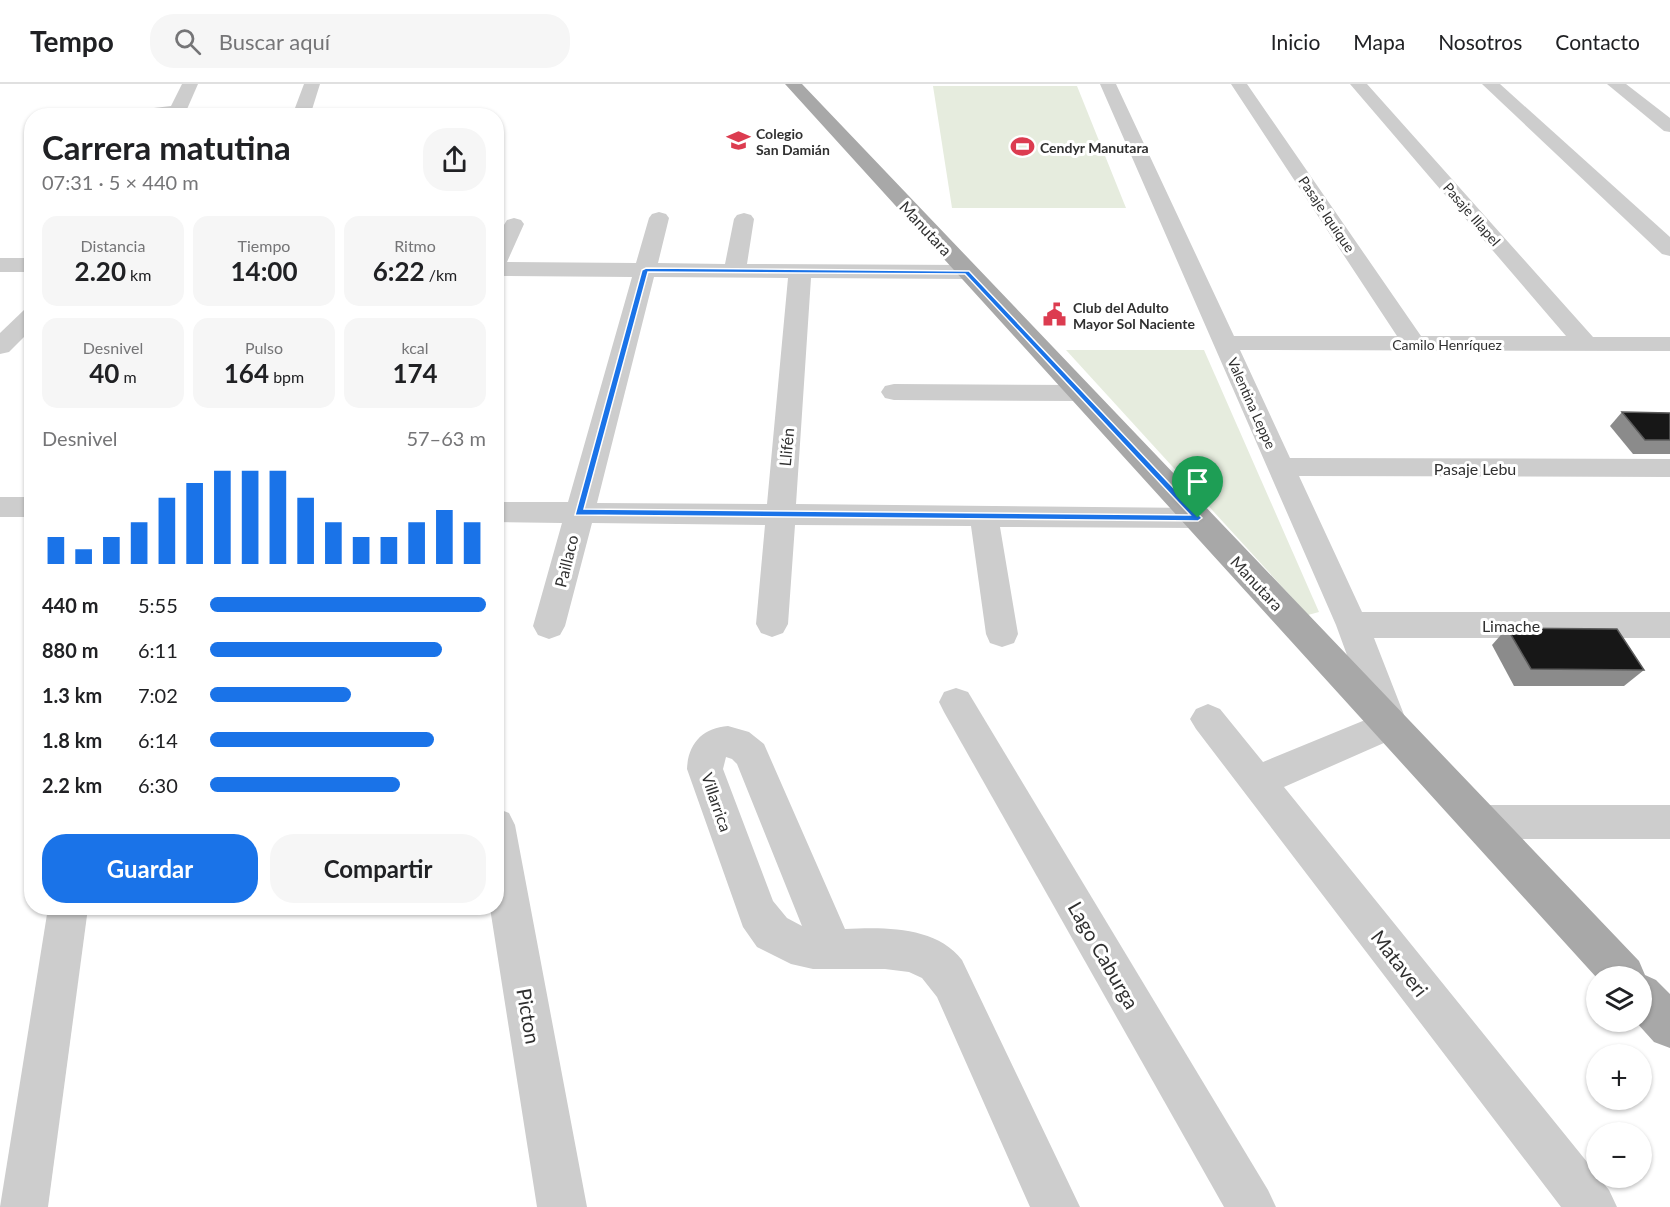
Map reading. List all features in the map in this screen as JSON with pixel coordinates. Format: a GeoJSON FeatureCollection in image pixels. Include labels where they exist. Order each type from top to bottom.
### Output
{"type":"FeatureCollection","features":[{"type":"Feature","properties":{"kind":"main road","name":"Manutara"},"geometry":{"type":"LineString","coordinates":[[793,84],[1615,966]]}},
{"type":"Feature","properties":{"kind":"main road"},"geometry":{"type":"LineString","coordinates":[[1652,1007],[1670,1026]]}},
{"type":"Feature","properties":{"kind":"street"},"geometry":{"type":"LineString","coordinates":[[179,108],[190,84]]}},
{"type":"Feature","properties":{"kind":"street"},"geometry":{"type":"LineString","coordinates":[[304,108],[312,84]]}},
{"type":"Feature","properties":{"kind":"street","name":"Valentina Leppe"},"geometry":{"type":"LineString","coordinates":[[1108,84],[1352,626],[1372,673],[1390,725]]}},
{"type":"Feature","properties":{"kind":"street","name":"Pasaje Iquique"},"geometry":{"type":"LineString","coordinates":[[1239,84],[1414,344]]}},
{"type":"Feature","properties":{"kind":"street","name":"Pasaje Illapel"},"geometry":{"type":"LineString","coordinates":[[1358,84],[1586,344]]}},
{"type":"Feature","properties":{"kind":"street"},"geometry":{"type":"LineString","coordinates":[[1490,84],[1670,249]]}},
{"type":"Feature","properties":{"kind":"street"},"geometry":{"type":"LineString","coordinates":[[1615,84],[1670,127]]}},
{"type":"Feature","properties":{"kind":"street","name":"Paillaco"},"geometry":{"type":"LineString","coordinates":[[549,626],[659,218]]}},
{"type":"Feature","properties":{"kind":"street"},"geometry":{"type":"LineString","coordinates":[[735,271],[744,219]]}},
{"type":"Feature","properties":{"kind":"street"},"geometry":{"type":"LineString","coordinates":[[504,245],[514,224]]}},
{"type":"Feature","properties":{"kind":"street"},"geometry":{"type":"LineString","coordinates":[[0,265],[24,265]]}},
{"type":"Feature","properties":{"kind":"street"},"geometry":{"type":"LineString","coordinates":[[504,269],[967,272]]}},
{"type":"Feature","properties":{"kind":"street","name":"Llifén"},"geometry":{"type":"LineString","coordinates":[[772,624],[800,271]]}},
{"type":"Feature","properties":{"kind":"street"},"geometry":{"type":"LineString","coordinates":[[0,347],[24,323]]}},
{"type":"Feature","properties":{"kind":"street","name":"Camilo Henríquez"},"geometry":{"type":"LineString","coordinates":[[1224,343],[1670,344]]}},
{"type":"Feature","properties":{"kind":"street"},"geometry":{"type":"LineString","coordinates":[[894,392],[1080,393]]}},
{"type":"Feature","properties":{"kind":"street","name":"Pasaje Lebu"},"geometry":{"type":"LineString","coordinates":[[1281,467],[1670,468]]}},
{"type":"Feature","properties":{"kind":"street"},"geometry":{"type":"LineString","coordinates":[[0,507],[24,507]]}},
{"type":"Feature","properties":{"kind":"street"},"geometry":{"type":"LineString","coordinates":[[504,512],[1198,518]]}},
{"type":"Feature","properties":{"kind":"street"},"geometry":{"type":"LineString","coordinates":[[984,516],[1002,634]]}},
{"type":"Feature","properties":{"kind":"street","name":"Limache"},"geometry":{"type":"LineString","coordinates":[[1352,626],[1670,625]]}},
{"type":"Feature","properties":{"kind":"street","name":"Lago Caburga"},"geometry":{"type":"LineString","coordinates":[[956,702],[1251,1207]]}},
{"type":"Feature","properties":{"kind":"street","name":"Mataveri"},"geometry":{"type":"LineString","coordinates":[[1208,718],[1592,1207]]}},
{"type":"Feature","properties":{"kind":"street"},"geometry":{"type":"LineString","coordinates":[[1257,781],[1390,725]]}},
{"type":"Feature","properties":{"kind":"street","name":"Villarrica"},"geometry":{"type":"LineString","coordinates":[[832,948],[751,755],[745,747],[733,741],[715,745],[707,752],[704,760],[705,769],[757,913],[765,928],[778,939],[792,946],[832,948],[899,950],[931,959],[943,969],[952,982],[1055,1207]]}},
{"type":"Feature","properties":{"kind":"street"},"geometry":{"type":"LineString","coordinates":[[1480,822],[1670,822]]}},
{"type":"Feature","properties":{"kind":"street","name":"Picton"},"geometry":{"type":"LineString","coordinates":[[504,871],[562,1207]]}},
{"type":"Feature","properties":{"kind":"street"},"geometry":{"type":"LineString","coordinates":[[22,1207],[67,915]]}},
{"type":"Feature","properties":{"kind":"shaded area","name":"Cendyr Manutara"},"geometry":{"type":"Polygon","coordinates":[[[933,86],[1077,86],[1126,208],[952,208],[933,86]]]}},
{"type":"Feature","properties":{"kind":"shaded area"},"geometry":{"type":"Polygon","coordinates":[[[1066,350],[1204,350],[1319,612],[1308,615],[1066,350]]]}},
{"type":"Feature","properties":{"kind":"building"},"geometry":{"type":"Polygon","coordinates":[[[1622,412],[1670,413],[1670,440],[1645,440],[1622,412]]]}},
{"type":"Feature","properties":{"kind":"building"},"geometry":{"type":"Polygon","coordinates":[[[1507,628],[1617,629],[1644,670],[1531,669],[1507,628]]]}},
{"type":"Feature","properties":{"kind":"place","name":"Colegio San Damián"},"geometry":{"type":"Point","coordinates":[738,141]}},
{"type":"Feature","properties":{"kind":"place","name":"Cendyr Manutara"},"geometry":{"type":"Point","coordinates":[1022,147]}},
{"type":"Feature","properties":{"kind":"place","name":"Club del Adulto Mayor Sol Naciente"},"geometry":{"type":"Point","coordinates":[1055,315]}},
{"type":"Feature","properties":{"kind":"route"},"geometry":{"type":"LineString","coordinates":[[646,270],[967,272],[1198,518],[780,514],[578,512],[646,270]]}}]}
